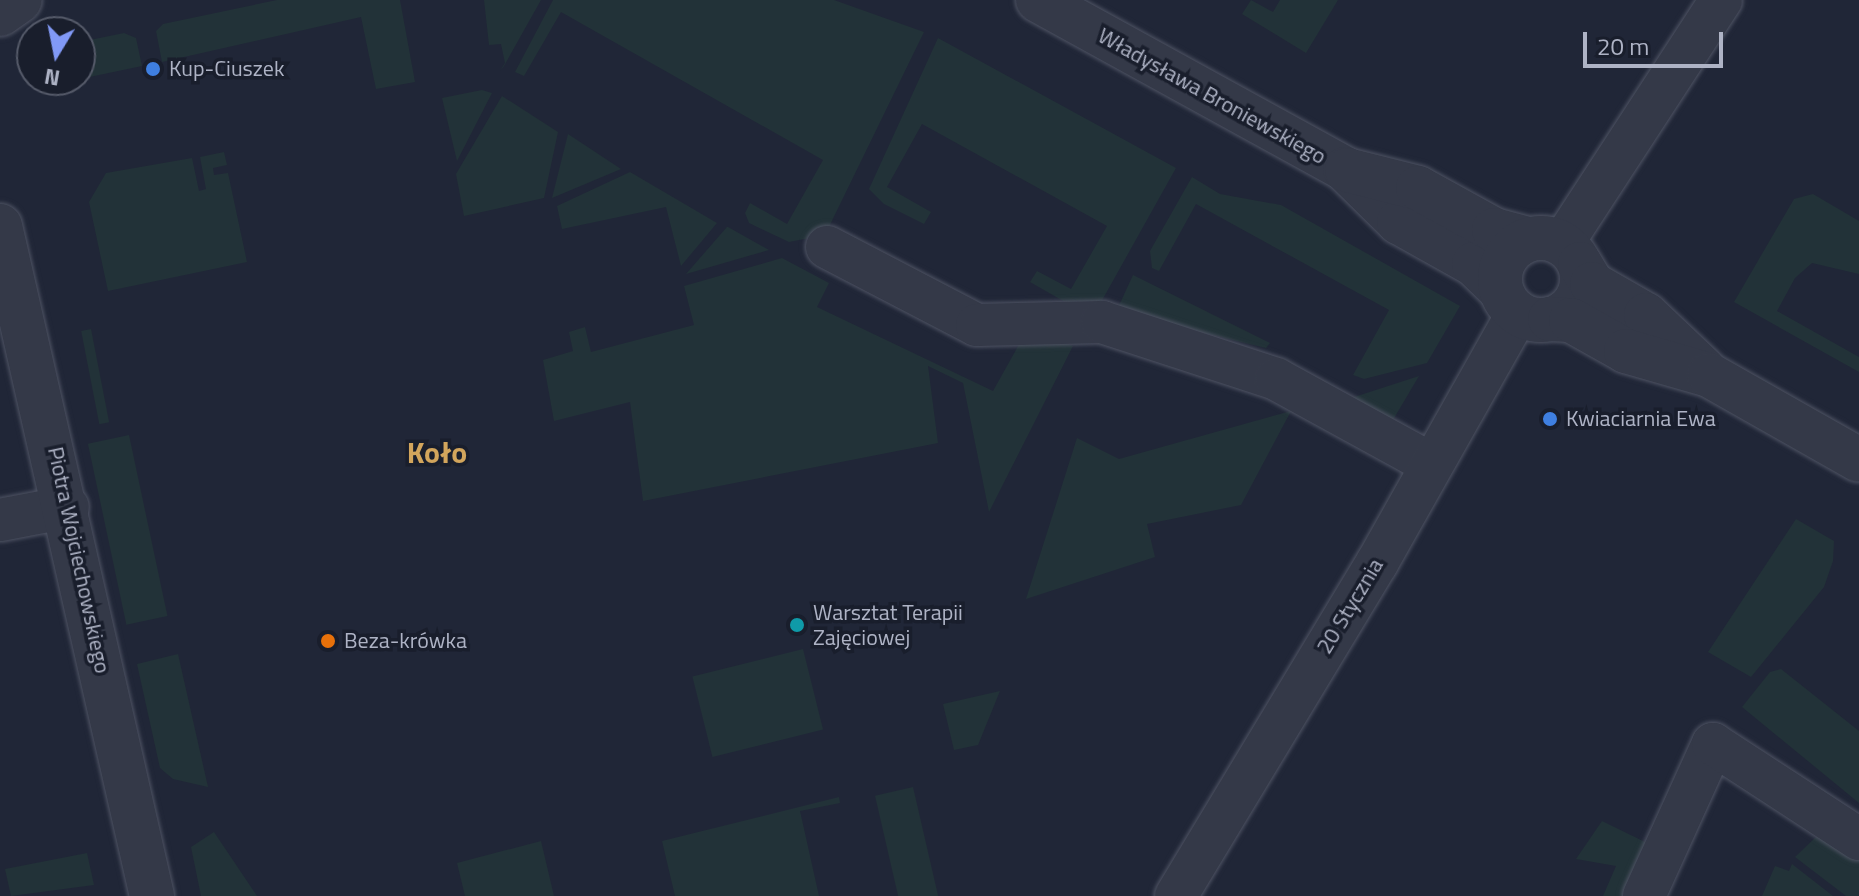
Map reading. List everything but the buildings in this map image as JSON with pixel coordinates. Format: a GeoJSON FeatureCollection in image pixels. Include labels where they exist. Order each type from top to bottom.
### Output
{"type":"FeatureCollection","features":[{"type":"Feature","properties":{"kind":"street"},"geometry":{"type":"LineString","coordinates":[[0,14],[20,0]]}},
{"type":"Feature","properties":{"kind":"street","name":"Władysława Broniewskiego"},"geometry":{"type":"LineString","coordinates":[[1038,0],[1345,169],[1418,188],[1494,230],[1557,249],[1592,284],[1646,315],[1709,375]]}},
{"type":"Feature","properties":{"kind":"street"},"geometry":{"type":"LineString","coordinates":[[1557,249],[1577,298],[1523,307],[1505,259],[1557,249],[1721,0]]}},
{"type":"Feature","properties":{"kind":"street","name":"Władysława Broniewskiego"},"geometry":{"type":"LineString","coordinates":[[1345,169],[1399,222],[1474,264],[1523,307],[1571,320],[1626,351],[1709,375],[1859,460]]}},
{"type":"Feature","properties":{"kind":"street","name":"Piotra Wojciechowskiego"},"geometry":{"type":"LineString","coordinates":[[0,226],[68,507],[152,896]]}},
{"type":"Feature","properties":{"kind":"street"},"geometry":{"type":"LineString","coordinates":[[827,247],[977,325],[1102,322],[1276,379],[1431,464]]}},
{"type":"Feature","properties":{"kind":"street","name":"20 Stycznia"},"geometry":{"type":"LineString","coordinates":[[1176,896],[1377,563],[1523,307]]}},
{"type":"Feature","properties":{"kind":"street"},"geometry":{"type":"LineString","coordinates":[[0,520],[68,507]]}},
{"type":"Feature","properties":{"kind":"street"},"geometry":{"type":"LineString","coordinates":[[1644,896],[1713,744],[1859,839]]}},
{"type":"Feature","properties":{"kind":"shaded area"},"geometry":{"type":"Polygon","coordinates":[[[277,0],[400,0],[415,82],[376,89],[361,17],[162,62],[156,31],[163,24],[277,0]]]}},
{"type":"Feature","properties":{"kind":"shaded area"},"geometry":{"type":"Polygon","coordinates":[[[484,0],[541,0],[504,66],[500,71],[505,63],[501,44],[489,45],[484,0]]]}},
{"type":"Feature","properties":{"kind":"shaded area"},"geometry":{"type":"Polygon","coordinates":[[[553,0],[834,0],[924,32],[825,235],[789,242],[749,223],[745,213],[750,203],[787,224],[823,160],[561,12],[524,76],[515,72],[553,0]]]}},
{"type":"Feature","properties":{"kind":"shaded area"},"geometry":{"type":"Polygon","coordinates":[[[1251,0],[1273,12],[1280,0],[1338,0],[1306,53],[1242,14],[1251,0]]]}},
{"type":"Feature","properties":{"kind":"shaded area"},"geometry":{"type":"Polygon","coordinates":[[[124,33],[136,38],[142,66],[96,76],[96,39],[124,33]]]}},
{"type":"Feature","properties":{"kind":"shaded area"},"geometry":{"type":"Polygon","coordinates":[[[938,38],[1176,168],[1095,313],[1079,310],[1030,282],[1037,271],[1071,289],[1107,226],[922,124],[887,187],[931,212],[924,224],[884,204],[869,189],[938,38]]]}},
{"type":"Feature","properties":{"kind":"shaded area"},"geometry":{"type":"Polygon","coordinates":[[[482,90],[492,93],[457,161],[442,98],[482,90]]]}},
{"type":"Feature","properties":{"kind":"shaded area"},"geometry":{"type":"Polygon","coordinates":[[[502,96],[558,132],[544,198],[464,216],[456,174],[502,96]]]}},
{"type":"Feature","properties":{"kind":"shaded area"},"geometry":{"type":"Polygon","coordinates":[[[568,134],[621,169],[552,198],[568,134]]]}},
{"type":"Feature","properties":{"kind":"shaded area"},"geometry":{"type":"Polygon","coordinates":[[[224,152],[227,165],[213,168],[214,175],[228,173],[247,262],[108,291],[89,202],[106,173],[192,158],[199,191],[206,189],[200,157],[224,152]]]}},
{"type":"Feature","properties":{"kind":"shaded area"},"geometry":{"type":"Polygon","coordinates":[[[630,172],[717,223],[681,266],[666,207],[562,229],[557,206],[630,172]]]}},
{"type":"Feature","properties":{"kind":"shaded area"},"geometry":{"type":"Polygon","coordinates":[[[1192,177],[1220,194],[1281,205],[1460,306],[1427,363],[1364,379],[1353,375],[1389,310],[1196,204],[1159,271],[1152,268],[1150,251],[1192,177]]]}},
{"type":"Feature","properties":{"kind":"shaded area"},"geometry":{"type":"Polygon","coordinates":[[[1813,194],[1859,221],[1859,274],[1812,263],[1795,278],[1777,311],[1859,357],[1859,372],[1734,302],[1794,199],[1813,194]]]}},
{"type":"Feature","properties":{"kind":"shaded area"},"geometry":{"type":"Polygon","coordinates":[[[727,227],[769,250],[686,274],[727,227]]]}},
{"type":"Feature","properties":{"kind":"shaded area"},"geometry":{"type":"Polygon","coordinates":[[[782,258],[829,283],[817,307],[993,391],[1027,330],[1073,346],[989,512],[963,383],[928,366],[938,443],[643,501],[630,402],[554,421],[543,360],[573,351],[569,332],[585,327],[591,352],[694,325],[684,286],[782,258]]]}},
{"type":"Feature","properties":{"kind":"shaded area"},"geometry":{"type":"Polygon","coordinates":[[[1133,275],[1270,343],[1266,348],[1116,312],[1133,275]]]}},
{"type":"Feature","properties":{"kind":"shaded area"},"geometry":{"type":"Polygon","coordinates":[[[91,329],[109,422],[99,424],[81,331],[91,329]]]}},
{"type":"Feature","properties":{"kind":"shaded area"},"geometry":{"type":"Polygon","coordinates":[[[1419,376],[1390,425],[1348,399],[1419,376]]]}},
{"type":"Feature","properties":{"kind":"shaded area"},"geometry":{"type":"Polygon","coordinates":[[[1291,411],[1241,505],[1147,524],[1155,557],[1026,599],[1077,438],[1119,459],[1291,411]]]}},
{"type":"Feature","properties":{"kind":"shaded area"},"geometry":{"type":"Polygon","coordinates":[[[129,435],[167,616],[126,625],[88,444],[129,435]]]}},
{"type":"Feature","properties":{"kind":"shaded area"},"geometry":{"type":"Polygon","coordinates":[[[1796,519],[1834,541],[1833,561],[1824,587],[1751,677],[1708,652],[1796,519]]]}},
{"type":"Feature","properties":{"kind":"shaded area"},"geometry":{"type":"Polygon","coordinates":[[[803,649],[823,730],[712,757],[692,677],[803,649]]]}},
{"type":"Feature","properties":{"kind":"shaded area"},"geometry":{"type":"Polygon","coordinates":[[[178,654],[208,787],[173,779],[160,768],[137,664],[178,654]]]}},
{"type":"Feature","properties":{"kind":"shaded area"},"geometry":{"type":"Polygon","coordinates":[[[1781,669],[1859,731],[1859,803],[1742,707],[1770,672],[1781,669]]]}},
{"type":"Feature","properties":{"kind":"shaded area"},"geometry":{"type":"Polygon","coordinates":[[[1000,691],[978,745],[954,750],[943,704],[1000,691]]]}},
{"type":"Feature","properties":{"kind":"shaded area"},"geometry":{"type":"Polygon","coordinates":[[[913,787],[938,896],[898,896],[875,796],[913,787]]]}},
{"type":"Feature","properties":{"kind":"shaded area"},"geometry":{"type":"Polygon","coordinates":[[[839,797],[840,803],[800,811],[819,896],[675,896],[662,841],[839,797]]]}},
{"type":"Feature","properties":{"kind":"shaded area"},"geometry":{"type":"Polygon","coordinates":[[[1602,821],[1647,843],[1626,896],[1603,896],[1616,866],[1576,859],[1602,821]]]}},
{"type":"Feature","properties":{"kind":"shaded area"},"geometry":{"type":"Polygon","coordinates":[[[214,832],[257,896],[201,896],[191,847],[214,832]]]}},
{"type":"Feature","properties":{"kind":"shaded area"},"geometry":{"type":"Polygon","coordinates":[[[1818,835],[1859,855],[1859,896],[1846,896],[1795,857],[1818,835]]]}},
{"type":"Feature","properties":{"kind":"shaded area"},"geometry":{"type":"Polygon","coordinates":[[[541,841],[554,896],[465,896],[457,863],[541,841]]]}},
{"type":"Feature","properties":{"kind":"shaded area"},"geometry":{"type":"Polygon","coordinates":[[[87,853],[94,885],[11,896],[5,869],[87,853]]]}},
{"type":"Feature","properties":{"kind":"shaded area"},"geometry":{"type":"Polygon","coordinates":[[[1792,864],[1833,896],[1762,896],[1775,866],[1789,871],[1792,864]]]}},
{"type":"Feature","properties":{"kind":"place","name":"Kup-Ciuszek"},"geometry":{"type":"Point","coordinates":[153,69]}},
{"type":"Feature","properties":{"kind":"place","name":"Kwiaciarnia Ewa"},"geometry":{"type":"Point","coordinates":[1550,419]}},
{"type":"Feature","properties":{"kind":"place","name":"Warsztat Terapii Zajęciowej"},"geometry":{"type":"Point","coordinates":[797,625]}},
{"type":"Feature","properties":{"kind":"place","name":"Beza-krówka"},"geometry":{"type":"Point","coordinates":[328,641]}},
{"type":"Feature","properties":{"kind":"district","name":"Koło"},"geometry":{"type":"Point","coordinates":[437,452]}}]}
